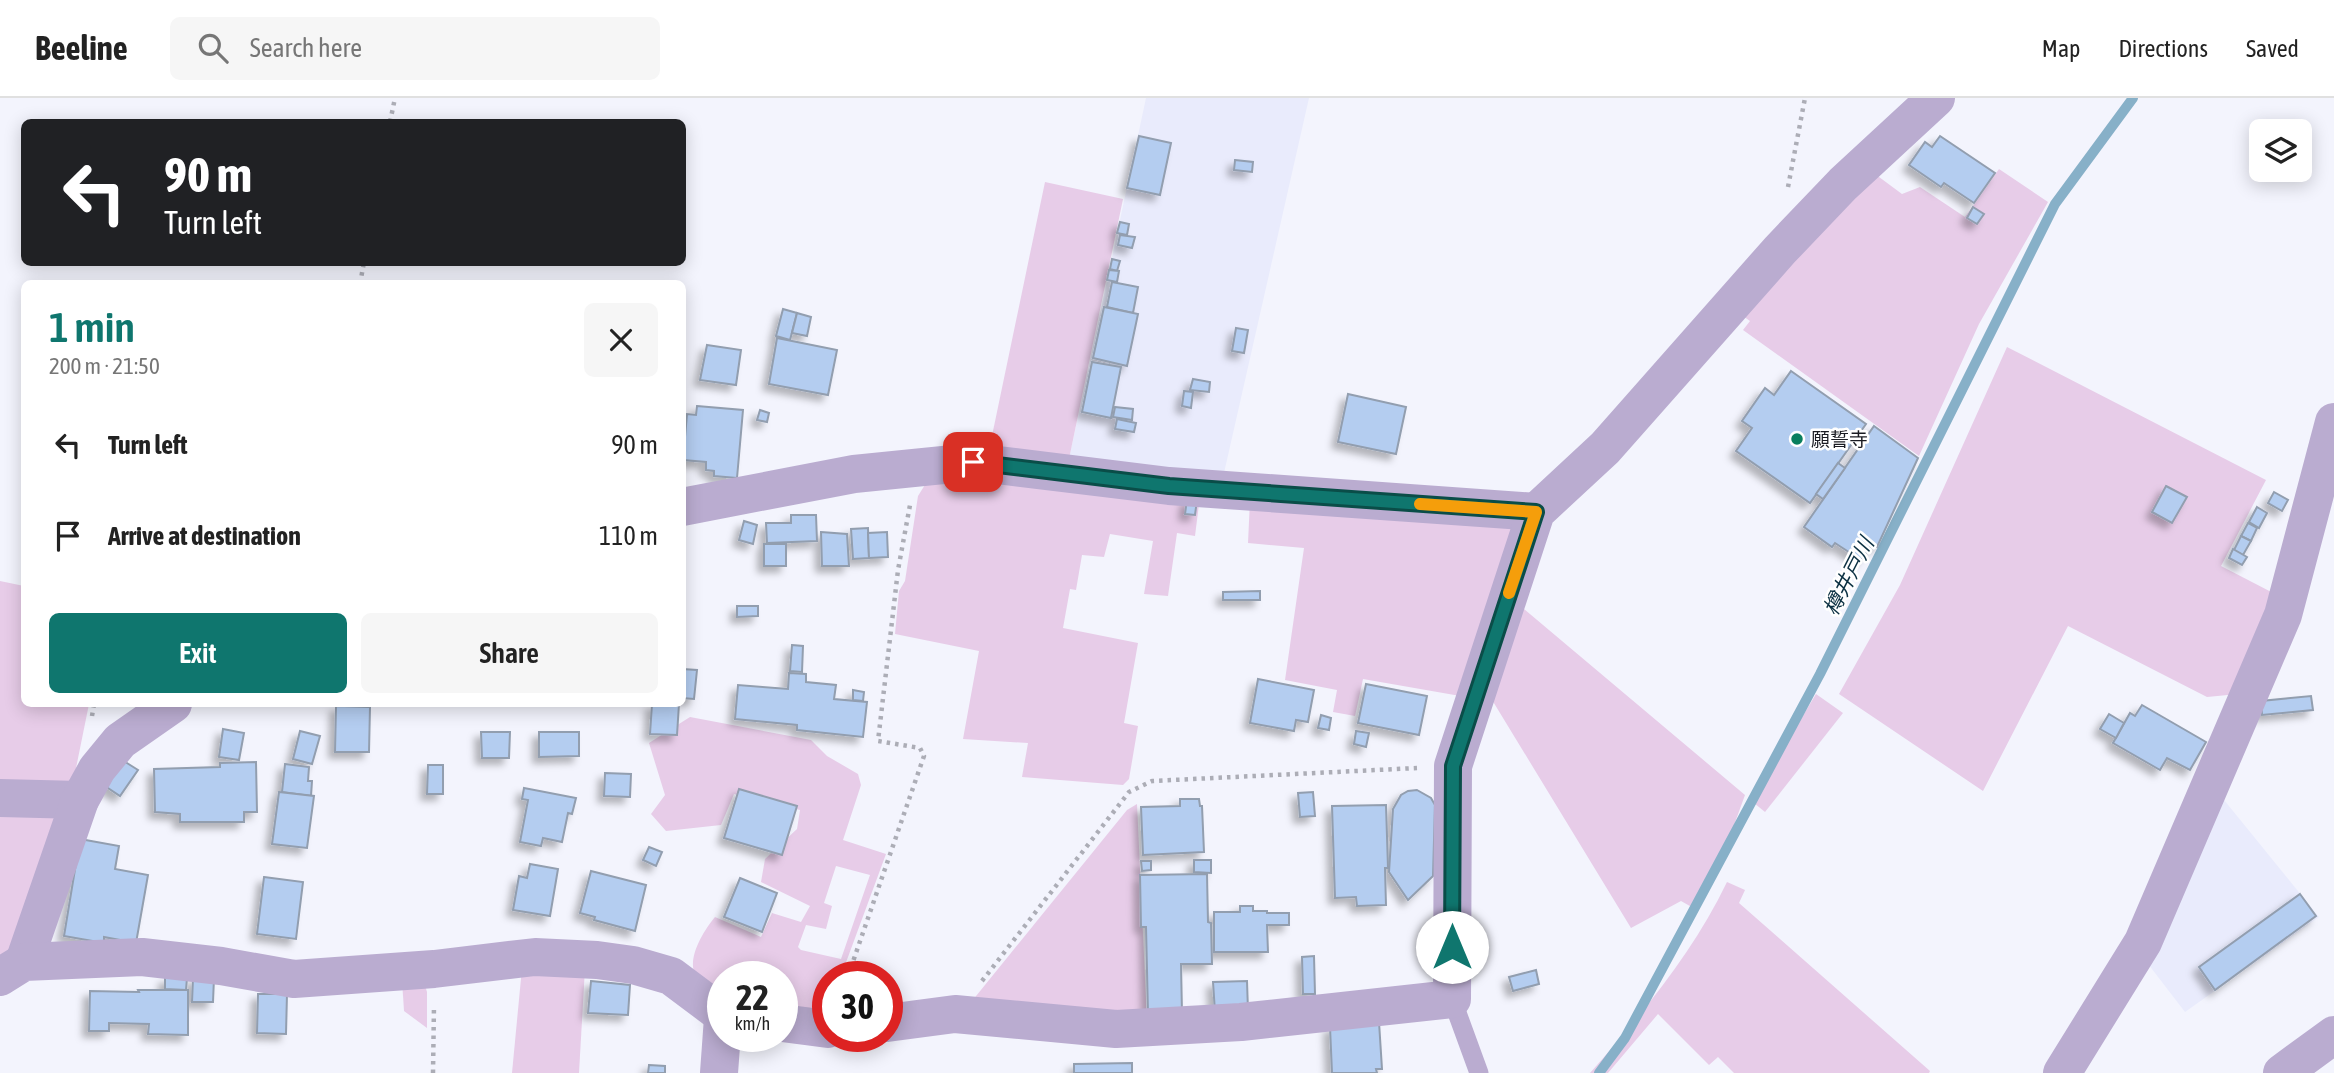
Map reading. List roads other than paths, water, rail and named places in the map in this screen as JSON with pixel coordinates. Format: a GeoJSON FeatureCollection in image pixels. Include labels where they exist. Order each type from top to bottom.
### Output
{"type":"FeatureCollection","features":[{"type":"Feature","properties":{"kind":"street"},"geometry":{"type":"LineString","coordinates":[[903,1021],[955,1014],[1116,1029],[1241,1022],[1452,999],[1453,766],[1536,512],[1605,448],[1780,250],[1843,184],[1936,98]]}},
{"type":"Feature","properties":{"kind":"street"},"geometry":{"type":"LineString","coordinates":[[2062,1073],[2143,942],[2283,615],[2334,422]]}},
{"type":"Feature","properties":{"kind":"street"},"geometry":{"type":"LineString","coordinates":[[686,506],[854,474],[973,462],[1169,486],[1536,512]]}},
{"type":"Feature","properties":{"kind":"street"},"geometry":{"type":"LineString","coordinates":[[169,707],[120,741],[97,769],[80,800],[12,970],[142,957],[221,966],[294,979],[434,969],[535,957],[597,960],[633,965],[671,976],[707,1004]]}},
{"type":"Feature","properties":{"kind":"street"},"geometry":{"type":"LineString","coordinates":[[0,798],[80,800]]}},
{"type":"Feature","properties":{"kind":"street"},"geometry":{"type":"LineString","coordinates":[[2282,1073],[2334,1035]]}},
{"type":"Feature","properties":{"kind":"street"},"geometry":{"type":"LineString","coordinates":[[719,1073],[720,1052]]}},
{"type":"Feature","properties":{"kind":"lane"},"geometry":{"type":"LineString","coordinates":[[1452,999],[1479,1073]]}},
{"type":"Feature","properties":{"kind":"waterway","name":"樽井戸川"},"geometry":{"type":"LineString","coordinates":[[1599,1073],[1625,1038],[1820,674],[2055,204],[2133,98]]}},
{"type":"Feature","properties":{"kind":"place","name":"願誓寺"},"geometry":{"type":"Point","coordinates":[1797,439]}}]}
